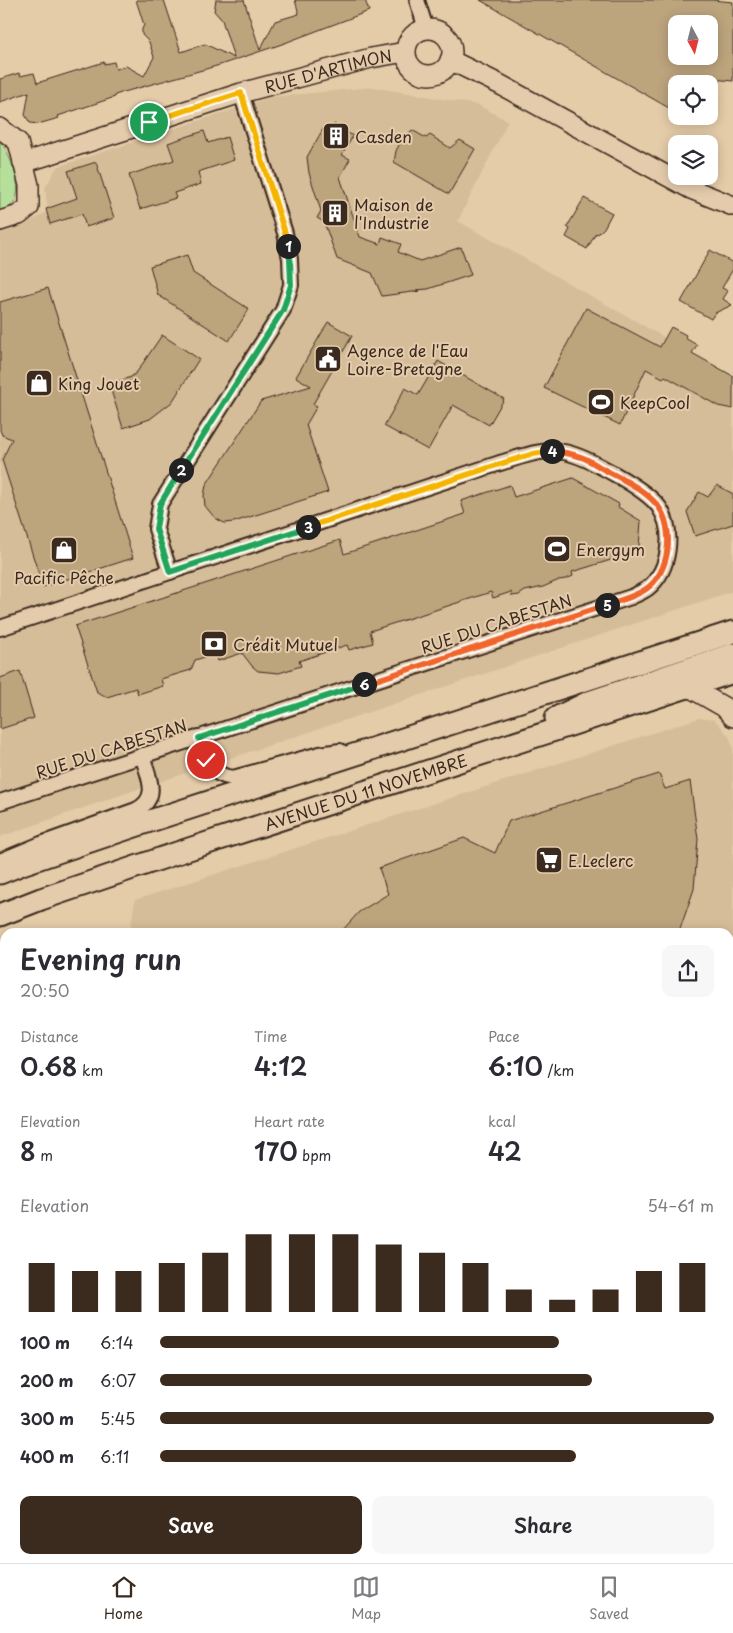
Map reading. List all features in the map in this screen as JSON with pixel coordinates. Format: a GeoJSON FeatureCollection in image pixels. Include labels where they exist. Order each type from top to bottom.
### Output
{"type":"FeatureCollection","features":[{"type":"Feature","properties":{"kind":"main road"},"geometry":{"type":"LineString","coordinates":[[0,873],[141,824],[733,632]]}},
{"type":"Feature","properties":{"kind":"main road"},"geometry":{"type":"LineString","coordinates":[[487,752],[589,702],[733,654]]}},
{"type":"Feature","properties":{"kind":"main road","name":"AVENUE DU 11 NOVEMBRE"},"geometry":{"type":"LineString","coordinates":[[0,915],[59,892],[733,672]]}},
{"type":"Feature","properties":{"kind":"street"},"geometry":{"type":"LineString","coordinates":[[417,0],[426,29]]}},
{"type":"Feature","properties":{"kind":"street"},"geometry":{"type":"LineString","coordinates":[[426,29],[435,30],[443,34],[452,50],[446,67],[433,75],[417,72],[411,67],[405,52],[408,42],[415,33],[426,29]]}},
{"type":"Feature","properties":{"kind":"street","name":"RUE D'ARTIMON"},"geometry":{"type":"LineString","coordinates":[[23,163],[241,93],[371,58],[405,52]]}},
{"type":"Feature","properties":{"kind":"street"},"geometry":{"type":"LineString","coordinates":[[450,60],[499,84],[692,189],[733,206]]}},
{"type":"Feature","properties":{"kind":"street"},"geometry":{"type":"LineString","coordinates":[[170,572],[156,529],[160,504],[283,310],[291,285],[290,259],[285,233],[241,93]]}},
{"type":"Feature","properties":{"kind":"street"},"geometry":{"type":"LineString","coordinates":[[0,128],[18,142],[29,185],[29,207],[20,215],[0,221]]}},
{"type":"Feature","properties":{"kind":"street"},"geometry":{"type":"LineString","coordinates":[[692,189],[733,195]]}},
{"type":"Feature","properties":{"kind":"street","name":"RUE DU CABESTAN"},"geometry":{"type":"LineString","coordinates":[[0,628],[500,464],[548,451],[564,452],[583,457],[644,492],[659,508],[666,525],[668,538],[667,554],[658,577],[647,588],[631,597],[0,802]]}},
{"type":"Feature","properties":{"kind":"street"},"geometry":{"type":"LineString","coordinates":[[689,687],[724,707],[733,717]]}},
{"type":"Feature","properties":{"kind":"street"},"geometry":{"type":"LineString","coordinates":[[199,738],[206,760],[211,767],[220,775],[233,778],[320,754],[392,742]]}},
{"type":"Feature","properties":{"kind":"street"},"geometry":{"type":"LineString","coordinates":[[0,861],[144,805],[152,791],[142,755]]}},
{"type":"Feature","properties":{"kind":"shaded area"},"geometry":{"type":"Polygon","coordinates":[[[372,87],[478,105],[508,121],[458,221],[733,376],[733,591],[138,789],[0,837],[0,230],[37,218],[48,211],[45,188],[57,167],[271,97],[372,87]]]}},
{"type":"Feature","properties":{"kind":"shaded area"},"geometry":{"type":"Polygon","coordinates":[[[699,718],[715,720],[729,736],[733,748],[733,928],[131,928],[135,900],[699,718]]]}},
{"type":"Feature","properties":{"kind":"green space"},"geometry":{"type":"Polygon","coordinates":[[[0,142],[3,144],[11,161],[17,181],[17,191],[15,200],[10,207],[0,212],[0,142]]]}},
{"type":"Feature","properties":{"kind":"building"},"geometry":{"type":"Polygon","coordinates":[[[136,0],[164,0],[181,52],[205,44],[234,58],[222,20],[214,11],[216,0],[244,0],[260,50],[275,21],[299,14],[295,0],[365,0],[369,11],[282,44],[220,65],[124,92],[115,95],[115,97],[58,116],[59,118],[38,124],[30,123],[25,115],[29,92],[0,102],[0,79],[19,73],[20,76],[34,73],[37,83],[104,62],[104,64],[114,62],[116,69],[126,66],[144,76],[154,57],[149,42],[142,35],[144,25],[136,0]]]}},
{"type":"Feature","properties":{"kind":"building"},"geometry":{"type":"Polygon","coordinates":[[[480,0],[712,0],[733,2],[733,81],[718,80],[718,75],[668,75],[668,107],[480,0]]]}},
{"type":"Feature","properties":{"kind":"building","name":"Maison de l'Industrie"},"geometry":{"type":"Polygon","coordinates":[[[334,124],[353,136],[342,155],[350,159],[340,177],[360,237],[380,244],[382,237],[401,244],[398,252],[420,261],[461,247],[471,275],[428,289],[416,290],[420,291],[382,296],[372,273],[337,259],[324,222],[317,218],[321,211],[309,173],[307,157],[323,129],[330,133],[334,124]]]}},
{"type":"Feature","properties":{"kind":"building"},"geometry":{"type":"Polygon","coordinates":[[[412,130],[426,138],[430,135],[450,148],[460,140],[475,149],[449,194],[394,162],[400,143],[412,130]]]}},
{"type":"Feature","properties":{"kind":"building"},"geometry":{"type":"Polygon","coordinates":[[[204,131],[208,143],[227,137],[234,160],[198,172],[201,184],[174,193],[176,198],[140,209],[129,175],[174,160],[168,143],[204,131]]]}},
{"type":"Feature","properties":{"kind":"building"},"geometry":{"type":"Polygon","coordinates":[[[96,162],[114,218],[86,227],[82,214],[50,224],[46,209],[77,198],[68,171],[96,162]]]}},
{"type":"Feature","properties":{"kind":"building"},"geometry":{"type":"Polygon","coordinates":[[[584,198],[612,213],[604,228],[598,234],[596,233],[587,249],[566,237],[570,229],[567,227],[584,198]]]}},
{"type":"Feature","properties":{"kind":"building"},"geometry":{"type":"Polygon","coordinates":[[[710,250],[733,263],[733,269],[722,288],[728,291],[723,299],[732,305],[715,313],[711,319],[681,302],[710,250]]]}},
{"type":"Feature","properties":{"kind":"building"},"geometry":{"type":"Polygon","coordinates":[[[187,255],[193,273],[249,309],[229,341],[158,295],[150,266],[187,255]]]}},
{"type":"Feature","properties":{"kind":"building"},"geometry":{"type":"Polygon","coordinates":[[[48,288],[133,558],[43,587],[2,460],[12,439],[2,435],[0,430],[0,302],[48,288]]]}},
{"type":"Feature","properties":{"kind":"building"},"geometry":{"type":"Polygon","coordinates":[[[586,308],[660,347],[671,327],[686,335],[685,338],[697,345],[692,353],[733,376],[733,409],[718,406],[665,376],[663,378],[646,369],[620,425],[544,388],[586,308]]]}},
{"type":"Feature","properties":{"kind":"building"},"geometry":{"type":"Polygon","coordinates":[[[328,322],[352,336],[313,404],[317,406],[306,425],[328,492],[234,522],[224,523],[215,518],[205,506],[206,485],[261,401],[311,386],[296,377],[328,322]]]}},
{"type":"Feature","properties":{"kind":"building"},"geometry":{"type":"Polygon","coordinates":[[[162,335],[199,359],[172,402],[150,419],[123,428],[109,384],[131,377],[137,372],[162,335]]]}},
{"type":"Feature","properties":{"kind":"building"},"geometry":{"type":"Polygon","coordinates":[[[438,361],[504,399],[489,425],[453,405],[428,450],[384,426],[405,388],[418,395],[438,361]]]}},
{"type":"Feature","properties":{"kind":"building"},"geometry":{"type":"Polygon","coordinates":[[[573,478],[619,504],[618,507],[641,521],[639,547],[613,555],[614,559],[572,572],[573,576],[566,579],[525,591],[519,595],[512,596],[511,592],[493,598],[491,592],[370,631],[373,643],[349,650],[347,645],[299,661],[301,666],[279,673],[258,671],[242,653],[218,661],[215,654],[195,660],[191,670],[161,679],[163,686],[138,694],[136,688],[107,697],[97,692],[75,626],[340,540],[344,554],[465,514],[461,501],[510,485],[514,497],[573,478]]]}},
{"type":"Feature","properties":{"kind":"building"},"geometry":{"type":"Polygon","coordinates":[[[717,485],[733,494],[733,524],[695,536],[687,512],[699,492],[708,497],[717,485]]]}},
{"type":"Feature","properties":{"kind":"building"},"geometry":{"type":"Polygon","coordinates":[[[20,671],[34,718],[0,729],[0,678],[20,671]]]}},
{"type":"Feature","properties":{"kind":"building","name":"E.Leclerc"},"geometry":{"type":"Polygon","coordinates":[[[659,774],[665,789],[690,781],[698,839],[694,889],[680,928],[345,928],[359,912],[388,894],[379,868],[464,838],[495,853],[509,821],[659,774]]]}},
{"type":"Feature","properties":{"kind":"place","name":"Casden"},"geometry":{"type":"Point","coordinates":[336,136]}},
{"type":"Feature","properties":{"kind":"place","name":"Maison de l'Industrie"},"geometry":{"type":"Point","coordinates":[335,213]}},
{"type":"Feature","properties":{"kind":"place","name":"Agence de l'Eau Loire-Bretagne"},"geometry":{"type":"Point","coordinates":[328,359]}},
{"type":"Feature","properties":{"kind":"place","name":"King Jouet"},"geometry":{"type":"Point","coordinates":[39,383]}},
{"type":"Feature","properties":{"kind":"place","name":"KeepCool"},"geometry":{"type":"Point","coordinates":[601,402]}},
{"type":"Feature","properties":{"kind":"place","name":"Energym"},"geometry":{"type":"Point","coordinates":[557,549]}},
{"type":"Feature","properties":{"kind":"place","name":"Pacific Pêche"},"geometry":{"type":"Point","coordinates":[64,550]}},
{"type":"Feature","properties":{"kind":"place","name":"Crédit Mutuel"},"geometry":{"type":"Point","coordinates":[214,644]}},
{"type":"Feature","properties":{"kind":"place","name":"E.Leclerc"},"geometry":{"type":"Point","coordinates":[549,860]}},
{"type":"Feature","properties":{"kind":"route"},"geometry":{"type":"LineString","coordinates":[[149,122],[241,93],[285,233],[290,259],[291,285],[283,310],[160,504],[156,529],[170,572],[500,464],[548,451],[564,452],[583,457],[644,492],[659,508],[666,525],[668,538],[667,554],[658,577],[647,588],[631,597],[199,738],[206,760]]}}]}
